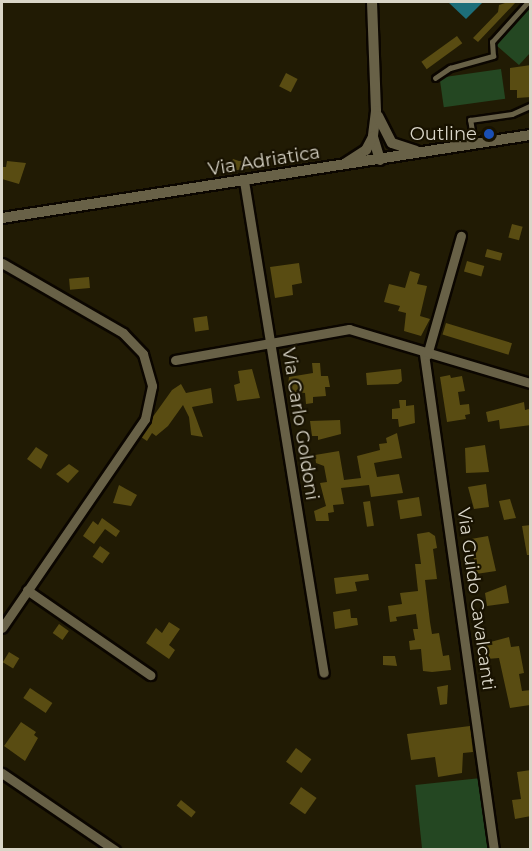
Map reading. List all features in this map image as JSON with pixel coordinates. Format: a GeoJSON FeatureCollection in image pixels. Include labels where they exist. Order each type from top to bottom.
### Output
{"type":"FeatureCollection","features":[{"type":"Feature","properties":{"kind":"street"},"geometry":{"type":"LineString","coordinates":[[340,166],[366,150],[373,137],[376,111],[372,2]]}},
{"type":"Feature","properties":{"kind":"street"},"geometry":{"type":"LineString","coordinates":[[376,111],[384,133],[385,152],[380,160]]}},
{"type":"Feature","properties":{"kind":"street"},"geometry":{"type":"LineString","coordinates":[[384,133],[392,143],[422,153]]}},
{"type":"Feature","properties":{"kind":"street","name":"Via Adriatica"},"geometry":{"type":"LineString","coordinates":[[2,218],[531,135]]}},
{"type":"Feature","properties":{"kind":"street"},"geometry":{"type":"LineString","coordinates":[[373,137],[380,160]]}},
{"type":"Feature","properties":{"kind":"street","name":"Via Carlo Goldoni"},"geometry":{"type":"LineString","coordinates":[[244,181],[324,673]]}},
{"type":"Feature","properties":{"kind":"street"},"geometry":{"type":"LineString","coordinates":[[426,355],[461,236]]}},
{"type":"Feature","properties":{"kind":"street"},"geometry":{"type":"LineString","coordinates":[[2,263],[123,333],[143,354],[152,386],[145,419],[2,628]]}},
{"type":"Feature","properties":{"kind":"street"},"geometry":{"type":"LineString","coordinates":[[175,360],[349,329],[426,355],[531,383]]}},
{"type":"Feature","properties":{"kind":"street","name":"Via Guido Cavalcanti"},"geometry":{"type":"LineString","coordinates":[[426,355],[494,849]]}},
{"type":"Feature","properties":{"kind":"street"},"geometry":{"type":"LineString","coordinates":[[27,590],[150,675]]}},
{"type":"Feature","properties":{"kind":"street"},"geometry":{"type":"LineString","coordinates":[[2,773],[115,849]]}},
{"type":"Feature","properties":{"kind":"lane"},"geometry":{"type":"LineString","coordinates":[[435,78],[450,68],[493,56],[492,42],[528,2]]}},
{"type":"Feature","properties":{"kind":"lane"},"geometry":{"type":"LineString","coordinates":[[474,144],[470,120],[512,114],[531,106]]}},
{"type":"Feature","properties":{"kind":"green space"},"geometry":{"type":"Polygon","coordinates":[[[530,7],[530,53],[519,65],[496,45],[530,7]]]}},
{"type":"Feature","properties":{"kind":"green space"},"geometry":{"type":"Polygon","coordinates":[[[501,69],[505,99],[444,107],[440,78],[501,69]]]}},
{"type":"Feature","properties":{"kind":"green space"},"geometry":{"type":"Polygon","coordinates":[[[481,778],[488,849],[422,850],[415,785],[481,778]]]}},
{"type":"Feature","properties":{"kind":"water"},"geometry":{"type":"Polygon","coordinates":[[[448,2],[483,2],[466,19],[448,2]]]}},
{"type":"Feature","properties":{"kind":"building"},"geometry":{"type":"Polygon","coordinates":[[[516,2],[478,42],[473,38],[498,12],[499,5],[516,2]]]}},
{"type":"Feature","properties":{"kind":"building"},"geometry":{"type":"Polygon","coordinates":[[[457,36],[462,43],[427,69],[421,62],[457,36]]]}},
{"type":"Feature","properties":{"kind":"building"},"geometry":{"type":"Polygon","coordinates":[[[531,65],[531,97],[517,98],[517,90],[510,90],[510,68],[531,65]]]}},
{"type":"Feature","properties":{"kind":"building"},"geometry":{"type":"Polygon","coordinates":[[[286,73],[298,79],[291,92],[279,86],[286,73]]]}},
{"type":"Feature","properties":{"kind":"building"},"geometry":{"type":"Polygon","coordinates":[[[233,159],[251,160],[249,168],[227,172],[233,159]]]}},
{"type":"Feature","properties":{"kind":"building"},"geometry":{"type":"Polygon","coordinates":[[[7,161],[26,163],[19,184],[2,179],[2,167],[6,167],[7,161]]]}},
{"type":"Feature","properties":{"kind":"building"},"geometry":{"type":"Polygon","coordinates":[[[512,224],[523,227],[519,240],[508,238],[512,224]]]}},
{"type":"Feature","properties":{"kind":"building"},"geometry":{"type":"Polygon","coordinates":[[[487,249],[502,253],[500,261],[485,257],[487,249]]]}},
{"type":"Feature","properties":{"kind":"building"},"geometry":{"type":"Polygon","coordinates":[[[467,261],[484,266],[481,277],[464,272],[467,261]]]}},
{"type":"Feature","properties":{"kind":"building"},"geometry":{"type":"Polygon","coordinates":[[[299,263],[302,283],[292,285],[293,295],[275,298],[270,267],[299,263]]]}},
{"type":"Feature","properties":{"kind":"building"},"geometry":{"type":"Polygon","coordinates":[[[410,271],[420,274],[417,284],[427,286],[420,316],[430,319],[421,336],[404,331],[406,313],[398,311],[400,306],[384,302],[389,284],[405,288],[410,271]]]}},
{"type":"Feature","properties":{"kind":"building"},"geometry":{"type":"Polygon","coordinates":[[[89,277],[90,288],[70,290],[69,279],[89,277]]]}},
{"type":"Feature","properties":{"kind":"building"},"geometry":{"type":"Polygon","coordinates":[[[207,316],[209,330],[195,332],[193,318],[207,316]]]}},
{"type":"Feature","properties":{"kind":"building"},"geometry":{"type":"Polygon","coordinates":[[[446,323],[512,343],[508,355],[442,334],[446,323]]]}},
{"type":"Feature","properties":{"kind":"building"},"geometry":{"type":"Polygon","coordinates":[[[312,363],[320,363],[321,376],[328,376],[330,387],[325,387],[326,396],[313,397],[313,403],[306,404],[305,393],[288,391],[289,377],[313,373],[312,363]]]}},
{"type":"Feature","properties":{"kind":"building"},"geometry":{"type":"Polygon","coordinates":[[[252,369],[260,398],[237,401],[234,385],[240,383],[238,371],[252,369]]]}},
{"type":"Feature","properties":{"kind":"building"},"geometry":{"type":"Polygon","coordinates":[[[401,369],[402,381],[398,384],[367,385],[366,373],[401,369]]]}},
{"type":"Feature","properties":{"kind":"building"},"geometry":{"type":"Polygon","coordinates":[[[450,375],[451,378],[462,376],[465,391],[458,392],[460,405],[469,404],[470,414],[465,415],[466,419],[447,422],[440,377],[450,375]]]}},
{"type":"Feature","properties":{"kind":"building"},"geometry":{"type":"Polygon","coordinates":[[[181,384],[186,393],[211,388],[213,403],[192,407],[203,437],[191,435],[189,417],[183,405],[168,426],[156,436],[152,433],[147,441],[141,437],[172,390],[181,384]]]}},
{"type":"Feature","properties":{"kind":"building"},"geometry":{"type":"Polygon","coordinates":[[[399,400],[406,400],[406,406],[414,405],[415,423],[399,427],[398,419],[392,419],[392,409],[400,408],[399,400]]]}},
{"type":"Feature","properties":{"kind":"building"},"geometry":{"type":"Polygon","coordinates":[[[524,402],[525,410],[529,409],[531,425],[500,429],[499,420],[488,422],[486,412],[524,402]]]}},
{"type":"Feature","properties":{"kind":"building"},"geometry":{"type":"Polygon","coordinates":[[[340,420],[341,434],[318,440],[318,436],[312,436],[310,421],[340,420]]]}},
{"type":"Feature","properties":{"kind":"building"},"geometry":{"type":"Polygon","coordinates":[[[397,433],[402,458],[374,463],[377,477],[399,474],[403,493],[371,497],[369,485],[341,488],[344,504],[333,505],[334,512],[328,513],[329,521],[316,521],[314,511],[326,506],[320,483],[327,482],[324,466],[316,463],[315,455],[339,451],[344,480],[361,478],[357,456],[380,450],[379,444],[387,443],[386,438],[397,433]]]}},
{"type":"Feature","properties":{"kind":"building"},"geometry":{"type":"Polygon","coordinates":[[[485,445],[489,472],[466,473],[465,448],[485,445]]]}},
{"type":"Feature","properties":{"kind":"building"},"geometry":{"type":"Polygon","coordinates":[[[36,447],[48,455],[41,469],[27,459],[36,447]]]}},
{"type":"Feature","properties":{"kind":"building"},"geometry":{"type":"Polygon","coordinates":[[[69,464],[79,471],[68,483],[56,474],[69,464]]]}},
{"type":"Feature","properties":{"kind":"building"},"geometry":{"type":"Polygon","coordinates":[[[486,484],[489,507],[474,509],[468,487],[486,484]]]}},
{"type":"Feature","properties":{"kind":"building"},"geometry":{"type":"Polygon","coordinates":[[[119,485],[137,495],[131,506],[113,503],[119,485]]]}},
{"type":"Feature","properties":{"kind":"building"},"geometry":{"type":"Polygon","coordinates":[[[419,497],[422,516],[400,519],[397,500],[419,497]]]}},
{"type":"Feature","properties":{"kind":"building"},"geometry":{"type":"Polygon","coordinates":[[[510,499],[516,518],[504,520],[499,501],[510,499]]]}},
{"type":"Feature","properties":{"kind":"building"},"geometry":{"type":"Polygon","coordinates":[[[370,501],[374,526],[367,527],[363,502],[370,501]]]}},
{"type":"Feature","properties":{"kind":"building"},"geometry":{"type":"Polygon","coordinates":[[[102,518],[120,531],[116,537],[105,529],[94,544],[83,536],[93,521],[98,525],[102,518]]]}},
{"type":"Feature","properties":{"kind":"building"},"geometry":{"type":"Polygon","coordinates":[[[531,525],[531,555],[527,555],[522,526],[531,525]]]}},
{"type":"Feature","properties":{"kind":"building"},"geometry":{"type":"Polygon","coordinates":[[[429,532],[435,536],[437,548],[433,549],[437,579],[425,580],[430,622],[432,634],[439,633],[443,656],[449,655],[451,670],[432,672],[423,671],[421,649],[410,650],[409,641],[415,640],[413,629],[418,629],[416,614],[396,617],[397,621],[390,622],[388,606],[402,604],[400,593],[418,591],[415,564],[421,564],[417,534],[429,532]]]}},
{"type":"Feature","properties":{"kind":"building"},"geometry":{"type":"Polygon","coordinates":[[[488,536],[496,571],[476,574],[471,539],[488,536]]]}},
{"type":"Feature","properties":{"kind":"building"},"geometry":{"type":"Polygon","coordinates":[[[100,546],[110,553],[102,564],[93,557],[100,546]]]}},
{"type":"Feature","properties":{"kind":"building"},"geometry":{"type":"Polygon","coordinates":[[[368,574],[369,580],[355,582],[357,591],[336,594],[334,578],[368,574]]]}},
{"type":"Feature","properties":{"kind":"building"},"geometry":{"type":"Polygon","coordinates":[[[506,585],[509,603],[487,606],[485,593],[506,585]]]}},
{"type":"Feature","properties":{"kind":"building"},"geometry":{"type":"Polygon","coordinates":[[[350,609],[351,618],[357,618],[358,625],[335,629],[333,612],[350,609]]]}},
{"type":"Feature","properties":{"kind":"building"},"geometry":{"type":"Polygon","coordinates":[[[169,622],[180,629],[169,645],[175,650],[169,659],[146,643],[156,628],[162,633],[169,622]]]}},
{"type":"Feature","properties":{"kind":"building"},"geometry":{"type":"Polygon","coordinates":[[[59,624],[69,631],[63,640],[53,633],[59,624]]]}},
{"type":"Feature","properties":{"kind":"building"},"geometry":{"type":"Polygon","coordinates":[[[509,637],[511,647],[519,646],[524,673],[519,674],[522,691],[531,690],[530,705],[510,708],[499,658],[487,659],[483,644],[509,637]]]}},
{"type":"Feature","properties":{"kind":"building"},"geometry":{"type":"Polygon","coordinates":[[[9,652],[19,658],[13,668],[3,662],[9,652]]]}},
{"type":"Feature","properties":{"kind":"building"},"geometry":{"type":"Polygon","coordinates":[[[383,656],[395,656],[397,666],[383,665],[383,656]]]}},
{"type":"Feature","properties":{"kind":"building"},"geometry":{"type":"Polygon","coordinates":[[[448,685],[447,704],[440,705],[437,687],[448,685]]]}},
{"type":"Feature","properties":{"kind":"building"},"geometry":{"type":"Polygon","coordinates":[[[30,688],[52,703],[46,713],[23,698],[30,688]]]}},
{"type":"Feature","properties":{"kind":"building"},"geometry":{"type":"Polygon","coordinates":[[[21,722],[36,732],[34,735],[38,738],[25,761],[4,746],[21,722]]]}},
{"type":"Feature","properties":{"kind":"building"},"geometry":{"type":"Polygon","coordinates":[[[470,726],[473,752],[463,753],[462,773],[438,777],[435,757],[411,760],[407,734],[470,726]]]}},
{"type":"Feature","properties":{"kind":"building"},"geometry":{"type":"Polygon","coordinates":[[[296,748],[311,759],[301,773],[286,762],[296,748]]]}},
{"type":"Feature","properties":{"kind":"building"},"geometry":{"type":"Polygon","coordinates":[[[531,770],[531,816],[515,819],[512,800],[521,799],[517,772],[531,770]]]}},
{"type":"Feature","properties":{"kind":"building"},"geometry":{"type":"Polygon","coordinates":[[[301,787],[317,798],[305,814],[290,803],[301,787]]]}},
{"type":"Feature","properties":{"kind":"building"},"geometry":{"type":"Polygon","coordinates":[[[181,800],[196,812],[191,817],[177,805],[181,800]]]}},
{"type":"Feature","properties":{"kind":"place","name":"Outline"},"geometry":{"type":"Point","coordinates":[489,134]}}]}
